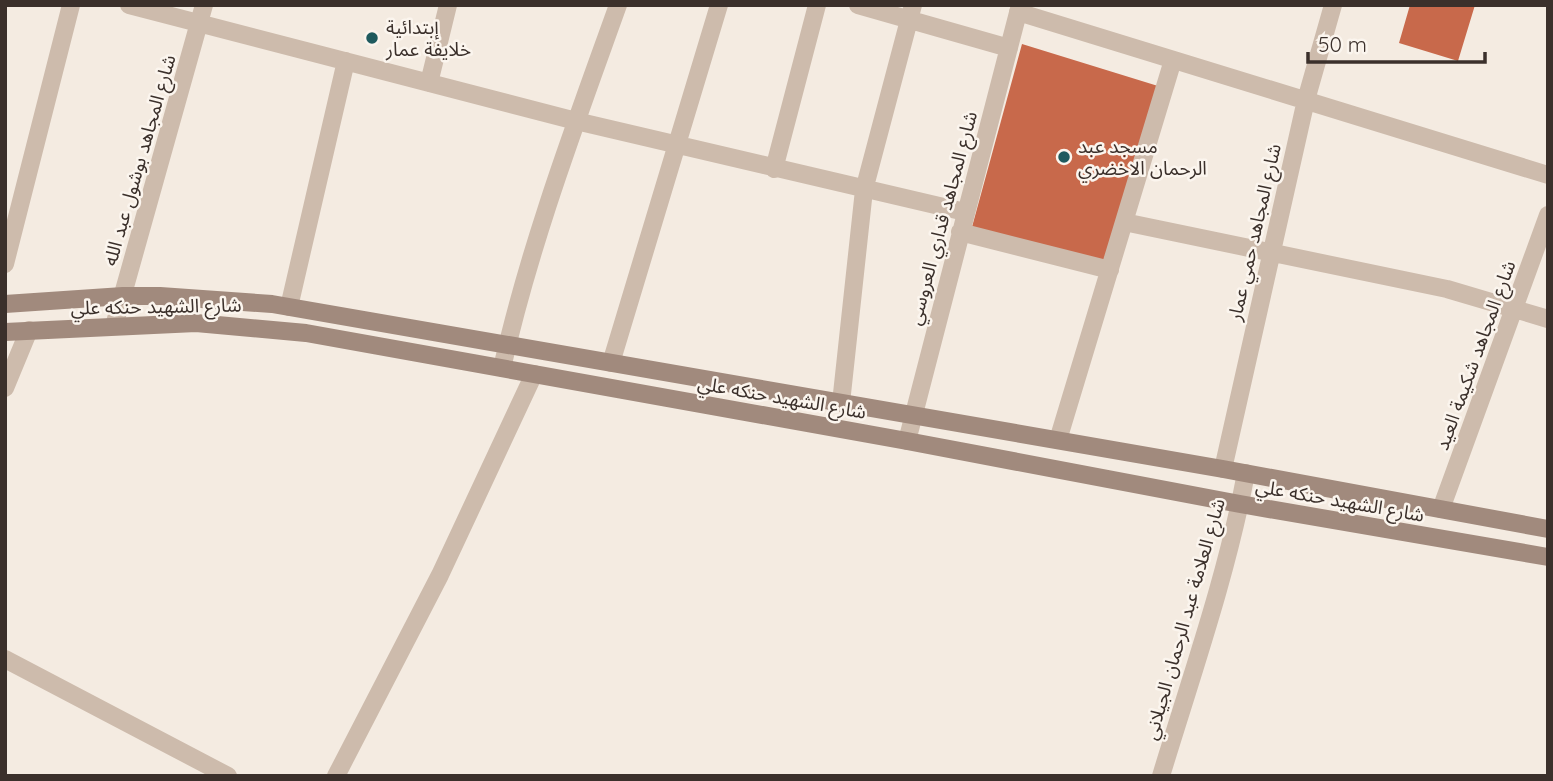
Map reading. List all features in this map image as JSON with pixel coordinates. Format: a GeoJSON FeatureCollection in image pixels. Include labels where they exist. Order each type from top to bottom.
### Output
{"type":"FeatureCollection","features":[{"type":"Feature","properties":{"kind":"main road","name":"شارع الشهيد حنكه علي"},"geometry":{"type":"LineString","coordinates":[[5,304],[123,296],[197,297],[289,307],[1223,469],[1548,529]]}},
{"type":"Feature","properties":{"kind":"main road","name":"شارع الشهيد حنكه علي"},"geometry":{"type":"LineString","coordinates":[[5,332],[196,323],[269,328],[907,441],[1240,504],[1548,556]]}},
{"type":"Feature","properties":{"kind":"street"},"geometry":{"type":"LineString","coordinates":[[5,264],[71,5]]}},
{"type":"Feature","properties":{"kind":"street"},"geometry":{"type":"LineString","coordinates":[[129,5],[202,14],[346,61],[429,83],[677,146],[965,212]]}},
{"type":"Feature","properties":{"kind":"street"},"geometry":{"type":"LineString","coordinates":[[429,83],[448,5]]}},
{"type":"Feature","properties":{"kind":"street"},"geometry":{"type":"LineString","coordinates":[[502,368],[535,245],[618,5]]}},
{"type":"Feature","properties":{"kind":"street"},"geometry":{"type":"LineString","coordinates":[[611,363],[719,5]]}},
{"type":"Feature","properties":{"kind":"street"},"geometry":{"type":"LineString","coordinates":[[774,169],[817,5]]}},
{"type":"Feature","properties":{"kind":"street"},"geometry":{"type":"LineString","coordinates":[[858,5],[911,12],[1009,48]]}},
{"type":"Feature","properties":{"kind":"street","name":"شارع المجاهد حمي عمار"},"geometry":{"type":"LineString","coordinates":[[1223,469],[1306,100],[1333,5]]}},
{"type":"Feature","properties":{"kind":"street"},"geometry":{"type":"LineString","coordinates":[[1019,9],[1173,61],[1548,175]]}},
{"type":"Feature","properties":{"kind":"street","name":"شارع المجاهد قداري العروسي"},"geometry":{"type":"LineString","coordinates":[[907,441],[1019,9]]}},
{"type":"Feature","properties":{"kind":"street"},"geometry":{"type":"LineString","coordinates":[[841,403],[864,190],[911,12]]}},
{"type":"Feature","properties":{"kind":"street","name":"شارع المجاهد بوشول عبد الله"},"geometry":{"type":"LineString","coordinates":[[114,326],[202,14]]}},
{"type":"Feature","properties":{"kind":"street"},"geometry":{"type":"LineString","coordinates":[[289,307],[346,61]]}},
{"type":"Feature","properties":{"kind":"street"},"geometry":{"type":"LineString","coordinates":[[1058,440],[1173,61]]}},
{"type":"Feature","properties":{"kind":"street","name":"شارع المجاهد شكيمة العيد"},"geometry":{"type":"LineString","coordinates":[[1441,509],[1548,215]]}},
{"type":"Feature","properties":{"kind":"street"},"geometry":{"type":"LineString","coordinates":[[1124,222],[1447,289],[1548,319]]}},
{"type":"Feature","properties":{"kind":"street"},"geometry":{"type":"LineString","coordinates":[[960,232],[1110,270]]}},
{"type":"Feature","properties":{"kind":"street"},"geometry":{"type":"LineString","coordinates":[[5,388],[29,330]]}},
{"type":"Feature","properties":{"kind":"street"},"geometry":{"type":"LineString","coordinates":[[336,776],[440,575],[534,374]]}},
{"type":"Feature","properties":{"kind":"street","name":"شارع العلامة عبد الرحمان الجيلاني"},"geometry":{"type":"LineString","coordinates":[[1161,776],[1196,664],[1240,504],[1245,473]]}},
{"type":"Feature","properties":{"kind":"street"},"geometry":{"type":"LineString","coordinates":[[5,659],[228,776]]}},
{"type":"Feature","properties":{"kind":"building"},"geometry":{"type":"Polygon","coordinates":[[[1410,5],[1475,5],[1458,61],[1399,43],[1410,5]]]}},
{"type":"Feature","properties":{"kind":"building","name":"مسجد عبد الرحمان الاخضري"},"geometry":{"type":"Polygon","coordinates":[[[1022,44],[1158,86],[1104,261],[972,227],[1022,44]]]}},
{"type":"Feature","properties":{"kind":"place","name":"إبتدائية خلايفة عمار"},"geometry":{"type":"Point","coordinates":[372,38]}},
{"type":"Feature","properties":{"kind":"place","name":"مسجد عبد الرحمان الاخضري"},"geometry":{"type":"Point","coordinates":[1064,157]}}]}
